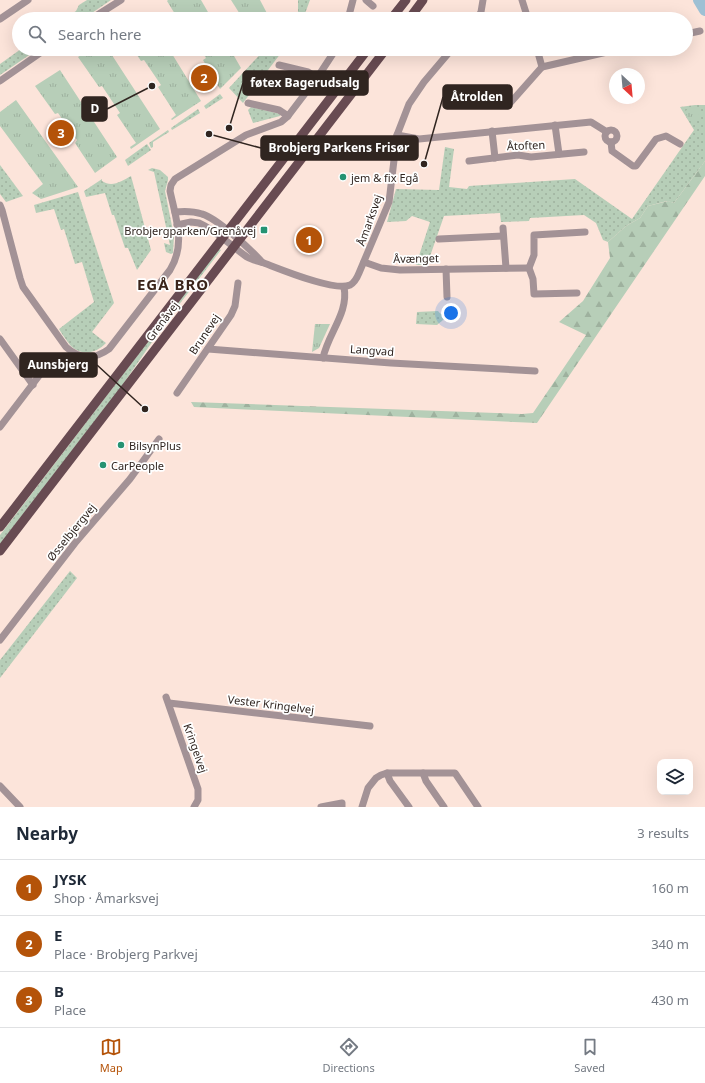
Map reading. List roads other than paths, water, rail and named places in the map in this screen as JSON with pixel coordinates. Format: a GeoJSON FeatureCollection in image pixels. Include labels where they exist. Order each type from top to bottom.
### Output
{"type":"FeatureCollection","features":[{"type":"Feature","properties":{"kind":"main road"},"geometry":{"type":"LineString","coordinates":[[397,12],[406,0]]}},
{"type":"Feature","properties":{"kind":"main road"},"geometry":{"type":"LineString","coordinates":[[414,12],[423,0]]}},
{"type":"Feature","properties":{"kind":"main road","name":"Grenåvej"},"geometry":{"type":"LineString","coordinates":[[0,527],[363,56]]}},
{"type":"Feature","properties":{"kind":"main road","name":"Grenåvej"},"geometry":{"type":"LineString","coordinates":[[0,551],[381,56]]}},
{"type":"Feature","properties":{"kind":"street"},"geometry":{"type":"LineString","coordinates":[[0,19],[28,0]]}},
{"type":"Feature","properties":{"kind":"street"},"geometry":{"type":"LineString","coordinates":[[102,12],[121,0]]}},
{"type":"Feature","properties":{"kind":"street"},"geometry":{"type":"LineString","coordinates":[[350,12],[353,0]]}},
{"type":"Feature","properties":{"kind":"street"},"geometry":{"type":"LineString","coordinates":[[366,0],[373,6]]}},
{"type":"Feature","properties":{"kind":"street"},"geometry":{"type":"LineString","coordinates":[[481,12],[483,0]]}},
{"type":"Feature","properties":{"kind":"street"},"geometry":{"type":"LineString","coordinates":[[522,0],[526,12]]}},
{"type":"Feature","properties":{"kind":"street"},"geometry":{"type":"LineString","coordinates":[[693,32],[700,31]]}},
{"type":"Feature","properties":{"kind":"street"},"geometry":{"type":"LineString","coordinates":[[0,81],[36,56]]}},
{"type":"Feature","properties":{"kind":"street"},"geometry":{"type":"LineString","coordinates":[[0,205],[20,278],[24,287],[71,352],[83,357],[97,356],[109,349],[170,270],[176,260],[180,240],[170,191],[171,185],[175,179],[253,131],[281,122],[288,116],[317,78],[331,56]]}},
{"type":"Feature","properties":{"kind":"street","name":"Åmarksvej"},"geometry":{"type":"LineString","coordinates":[[344,287],[354,282],[389,202],[397,135],[409,104],[424,82],[446,56]]}},
{"type":"Feature","properties":{"kind":"street"},"geometry":{"type":"LineString","coordinates":[[539,56],[542,66]]}},
{"type":"Feature","properties":{"kind":"street"},"geometry":{"type":"LineString","coordinates":[[511,102],[542,66],[588,56]]}},
{"type":"Feature","properties":{"kind":"street"},"geometry":{"type":"LineString","coordinates":[[279,65],[308,72],[317,78]]}},
{"type":"Feature","properties":{"kind":"street"},"geometry":{"type":"LineString","coordinates":[[248,103],[279,110],[288,116]]}},
{"type":"Feature","properties":{"kind":"street","name":"Åtoften"},"geometry":{"type":"LineString","coordinates":[[397,135],[419,139],[591,122],[607,132],[606,138],[611,142],[612,151],[633,166],[636,166],[656,139],[666,136],[680,144]]}},
{"type":"Feature","properties":{"kind":"street","name":"Åtoften"},"geometry":{"type":"LineString","coordinates":[[556,125],[559,154]]}},
{"type":"Feature","properties":{"kind":"street","name":"Åtoften"},"geometry":{"type":"LineString","coordinates":[[492,132],[495,158]]}},
{"type":"Feature","properties":{"kind":"street","name":"Åtoften"},"geometry":{"type":"LineString","coordinates":[[469,161],[518,155],[530,157],[584,152]]}},
{"type":"Feature","properties":{"kind":"street"},"geometry":{"type":"LineString","coordinates":[[175,212],[188,211],[204,214],[212,219],[225,235],[236,244],[263,262],[284,272],[344,287],[346,296],[344,307],[323,358]]}},
{"type":"Feature","properties":{"kind":"street"},"geometry":{"type":"LineString","coordinates":[[177,225],[191,222],[200,223],[225,235]]}},
{"type":"Feature","properties":{"kind":"street"},"geometry":{"type":"LineString","coordinates":[[503,228],[506,268]]}},
{"type":"Feature","properties":{"kind":"street"},"geometry":{"type":"LineString","coordinates":[[577,293],[534,294],[533,279],[529,268],[534,255],[534,235],[586,232]]}},
{"type":"Feature","properties":{"kind":"street","name":"Åvænget"},"geometry":{"type":"LineString","coordinates":[[439,239],[504,236]]}},
{"type":"Feature","properties":{"kind":"street","name":"Åvænget"},"geometry":{"type":"LineString","coordinates":[[364,262],[390,270],[529,268]]}},
{"type":"Feature","properties":{"kind":"street","name":"Åvænget"},"geometry":{"type":"LineString","coordinates":[[446,268],[447,297]]}},
{"type":"Feature","properties":{"kind":"street","name":"Brunevej"},"geometry":{"type":"LineString","coordinates":[[177,393],[231,314],[235,306],[238,283]]}},
{"type":"Feature","properties":{"kind":"street"},"geometry":{"type":"LineString","coordinates":[[0,340],[32,385]]}},
{"type":"Feature","properties":{"kind":"street","name":"Langvad"},"geometry":{"type":"LineString","coordinates":[[208,349],[323,358],[535,371]]}},
{"type":"Feature","properties":{"kind":"street"},"geometry":{"type":"LineString","coordinates":[[0,427],[45,368]]}},
{"type":"Feature","properties":{"kind":"street","name":"Øsselbjergvej"},"geometry":{"type":"LineString","coordinates":[[0,640],[75,543],[130,479],[159,439]]}},
{"type":"Feature","properties":{"kind":"street","name":"Vester Kringelvej"},"geometry":{"type":"LineString","coordinates":[[167,700],[370,726]]}},
{"type":"Feature","properties":{"kind":"street","name":"Kringelvej"},"geometry":{"type":"LineString","coordinates":[[167,700],[198,790],[198,800],[194,807]]}},
{"type":"Feature","properties":{"kind":"street"},"geometry":{"type":"LineString","coordinates":[[387,773],[390,780],[409,807]]}},
{"type":"Feature","properties":{"kind":"street"},"geometry":{"type":"LineString","coordinates":[[362,807],[371,782],[387,773],[455,773],[478,807]]}},
{"type":"Feature","properties":{"kind":"street"},"geometry":{"type":"LineString","coordinates":[[423,773],[426,781],[444,807]]}},
{"type":"Feature","properties":{"kind":"street"},"geometry":{"type":"LineString","coordinates":[[0,786],[20,807]]}},
{"type":"Feature","properties":{"kind":"street"},"geometry":{"type":"LineString","coordinates":[[321,807],[342,803],[342,807]]}},
{"type":"Feature","properties":{"kind":"waterway"},"geometry":{"type":"LineString","coordinates":[[699,0],[705,10]]}},
{"type":"Feature","properties":{"kind":"place","name":"E"},"geometry":{"type":"Point","coordinates":[204,78]}},
{"type":"Feature","properties":{"kind":"place","name":"D"},"geometry":{"type":"Point","coordinates":[152,86]}},
{"type":"Feature","properties":{"kind":"place","name":"føtex Bagerudsalg"},"geometry":{"type":"Point","coordinates":[229,128]}},
{"type":"Feature","properties":{"kind":"place","name":"B"},"geometry":{"type":"Point","coordinates":[61,133]}},
{"type":"Feature","properties":{"kind":"place","name":"Brobjerg Parkens Frisør"},"geometry":{"type":"Point","coordinates":[209,134]}},
{"type":"Feature","properties":{"kind":"place","name":"Åtrolden"},"geometry":{"type":"Point","coordinates":[424,164]}},
{"type":"Feature","properties":{"kind":"place","name":"jem & fix Egå"},"geometry":{"type":"Point","coordinates":[343,177]}},
{"type":"Feature","properties":{"kind":"place","name":"Brobjergparken/Grenåvej"},"geometry":{"type":"Point","coordinates":[264,230]}},
{"type":"Feature","properties":{"kind":"place","name":"JYSK"},"geometry":{"type":"Point","coordinates":[309,240]}},
{"type":"Feature","properties":{"kind":"place","name":"Aunsbjerg"},"geometry":{"type":"Point","coordinates":[145,409]}},
{"type":"Feature","properties":{"kind":"place","name":"BilsynPlus"},"geometry":{"type":"Point","coordinates":[121,445]}},
{"type":"Feature","properties":{"kind":"place","name":"CarPeople"},"geometry":{"type":"Point","coordinates":[103,465]}},
{"type":"Feature","properties":{"kind":"district","name":"EGÅ BRO"},"geometry":{"type":"Point","coordinates":[173,284]}}]}
